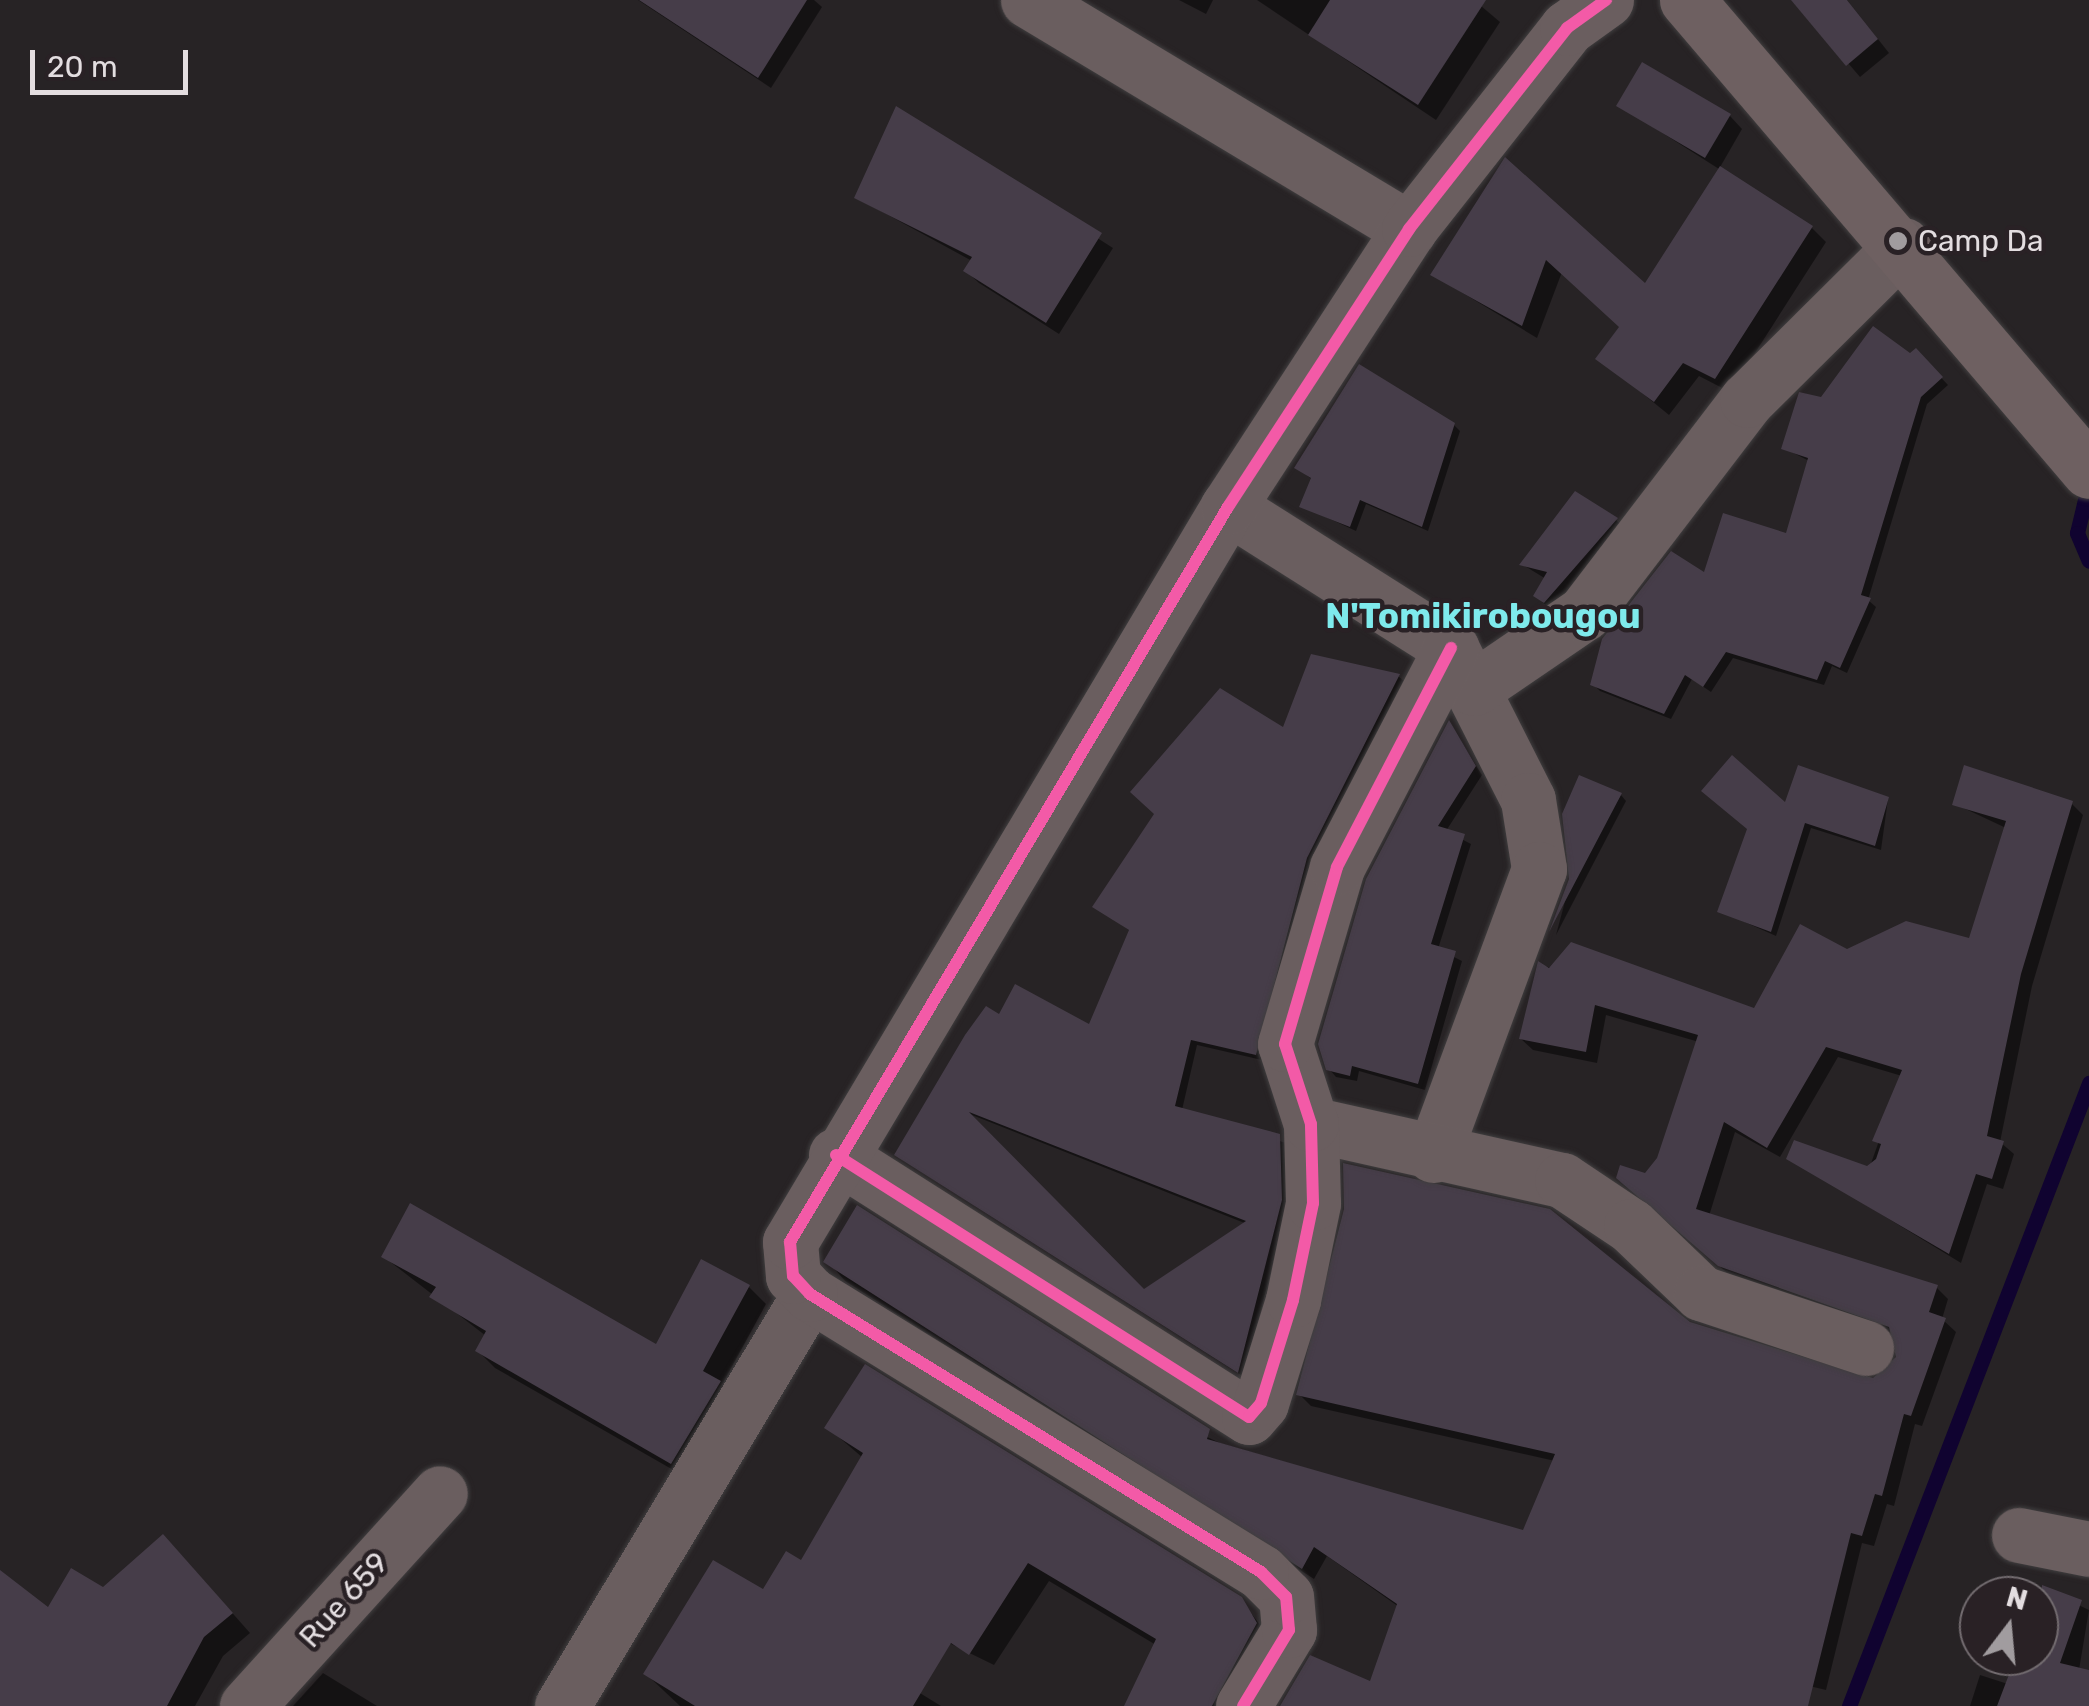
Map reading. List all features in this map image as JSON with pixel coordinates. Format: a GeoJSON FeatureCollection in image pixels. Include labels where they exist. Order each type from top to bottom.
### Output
{"type":"FeatureCollection","features":[{"type":"Feature","properties":{"kind":"street"},"geometry":{"type":"LineString","coordinates":[[1028,0],[1409,228]]}},
{"type":"Feature","properties":{"kind":"street"},"geometry":{"type":"LineString","coordinates":[[1243,1706],[1289,1630],[1286,1597],[1261,1572],[810,1294],[793,1276],[790,1242],[836,1156],[1228,506],[1409,228],[1567,28],[1606,0]]}},
{"type":"Feature","properties":{"kind":"street"},"geometry":{"type":"LineString","coordinates":[[1687,0],[1903,245],[2089,471]]}},
{"type":"Feature","properties":{"kind":"street"},"geometry":{"type":"LineString","coordinates":[[836,1156],[1248,1417],[1261,1404],[1293,1300],[1312,1203],[1311,1124],[1285,1044],[1337,868],[1462,668],[1584,613],[1747,400],[1903,245]]}},
{"type":"Feature","properties":{"kind":"street"},"geometry":{"type":"LineString","coordinates":[[1228,506],[1462,668],[1528,800],[1539,869],[1433,1156]]}},
{"type":"Feature","properties":{"kind":"street"},"geometry":{"type":"LineString","coordinates":[[1311,1124],[1433,1156],[1562,1180],[1631,1226],[1701,1294],[1866,1348]]}},
{"type":"Feature","properties":{"kind":"street"},"geometry":{"type":"LineString","coordinates":[[562,1706],[810,1294]]}},
{"type":"Feature","properties":{"kind":"street","name":"Rue 659"},"geometry":{"type":"LineString","coordinates":[[247,1706],[440,1493]]}},
{"type":"Feature","properties":{"kind":"street"},"geometry":{"type":"LineString","coordinates":[[2019,1535],[2089,1549]]}},
{"type":"Feature","properties":{"kind":"building"},"geometry":{"type":"Polygon","coordinates":[[[639,0],[807,0],[758,78],[639,0]]]}},
{"type":"Feature","properties":{"kind":"building"},"geometry":{"type":"Polygon","coordinates":[[[1330,0],[1486,0],[1418,105],[1308,35],[1330,0]]]}},
{"type":"Feature","properties":{"kind":"building"},"geometry":{"type":"Polygon","coordinates":[[[1791,0],[1847,0],[1878,39],[1846,66],[1791,0]]]}},
{"type":"Feature","properties":{"kind":"building"},"geometry":{"type":"Polygon","coordinates":[[[1642,62],[1731,114],[1705,158],[1616,106],[1642,62]]]}},
{"type":"Feature","properties":{"kind":"building"},"geometry":{"type":"Polygon","coordinates":[[[896,106],[1102,233],[1046,323],[963,271],[972,257],[854,198],[896,106]]]}},
{"type":"Feature","properties":{"kind":"building"},"geometry":{"type":"Polygon","coordinates":[[[1505,157],[1645,283],[1720,166],[1813,226],[1715,379],[1683,363],[1654,402],[1595,359],[1619,327],[1546,260],[1522,326],[1430,275],[1505,157]]]}},
{"type":"Feature","properties":{"kind":"building"},"geometry":{"type":"Polygon","coordinates":[[[1873,326],[1910,353],[1916,348],[1943,377],[1921,397],[1861,595],[1871,598],[1840,668],[1825,661],[1817,680],[1726,652],[1703,687],[1685,675],[1664,714],[1590,685],[1602,639],[1671,551],[1704,572],[1723,513],[1786,533],[1808,458],[1781,449],[1799,392],[1821,397],[1873,326]]]}},
{"type":"Feature","properties":{"kind":"building"},"geometry":{"type":"Polygon","coordinates":[[[1359,364],[1455,423],[1422,527],[1360,500],[1350,527],[1299,507],[1311,478],[1294,468],[1359,364]]]}},
{"type":"Feature","properties":{"kind":"building"},"geometry":{"type":"Polygon","coordinates":[[[1575,491],[1618,518],[1544,603],[1533,596],[1547,572],[1519,565],[1575,491]]]}},
{"type":"Feature","properties":{"kind":"building"},"geometry":{"type":"Polygon","coordinates":[[[1311,654],[1400,674],[1307,858],[1256,1055],[1191,1040],[1175,1106],[1280,1134],[1282,1200],[1238,1373],[894,1155],[965,1035],[986,1006],[999,1014],[1015,984],[1089,1024],[1129,930],[1092,907],[1154,814],[1130,792],[1220,688],[1283,727],[1311,654]],[[969,1112],[1144,1289],[1246,1221],[969,1112]]]}},
{"type":"Feature","properties":{"kind":"building"},"geometry":{"type":"Polygon","coordinates":[[[1449,720],[1476,766],[1438,826],[1465,834],[1431,944],[1456,951],[1418,1084],[1352,1066],[1350,1076],[1326,1070],[1318,1044],[1366,879],[1449,720]]]}},
{"type":"Feature","properties":{"kind":"building"},"geometry":{"type":"Polygon","coordinates":[[[1732,755],[1785,802],[1798,765],[1889,797],[1875,846],[1805,823],[1771,932],[1717,912],[1747,829],[1701,791],[1732,755]]]}},
{"type":"Feature","properties":{"kind":"building"},"geometry":{"type":"Polygon","coordinates":[[[1964,765],[2073,801],[2021,974],[1987,1136],[2004,1141],[1992,1179],[1976,1174],[1949,1254],[1786,1159],[1794,1140],[1867,1166],[1876,1159],[1881,1144],[1872,1141],[1902,1070],[1826,1047],[1767,1148],[1724,1122],[1696,1209],[1938,1285],[1929,1312],[1946,1318],[1911,1416],[1904,1414],[1882,1496],[1875,1494],[1862,1536],[1851,1533],[1808,1706],[1280,1706],[1310,1655],[1370,1681],[1397,1604],[1314,1547],[1302,1569],[823,1262],[857,1205],[1210,1429],[1207,1439],[1523,1530],[1555,1454],[1296,1395],[1344,1209],[1343,1163],[1550,1209],[1690,1322],[1873,1378],[1896,1357],[1889,1327],[1718,1266],[1616,1178],[1620,1165],[1645,1173],[1657,1158],[1698,1035],[1595,1005],[1586,1052],[1519,1039],[1538,961],[1549,968],[1571,942],[1754,1008],[1800,924],[1847,949],[1906,921],[1969,938],[2006,821],[1952,805],[1964,765]]]}},
{"type":"Feature","properties":{"kind":"building"},"geometry":{"type":"Polygon","coordinates":[[[1579,775],[1622,793],[1549,932],[1569,879],[1562,814],[1579,775]]]}},
{"type":"Feature","properties":{"kind":"building"},"geometry":{"type":"Polygon","coordinates":[[[410,1203],[656,1344],[701,1259],[750,1285],[703,1371],[721,1381],[671,1464],[475,1351],[486,1331],[429,1297],[436,1287],[381,1257],[410,1203]]]}},
{"type":"Feature","properties":{"kind":"building"},"geometry":{"type":"Polygon","coordinates":[[[865,1364],[1242,1597],[1257,1623],[1212,1706],[1124,1706],[1156,1639],[1028,1563],[969,1655],[951,1643],[913,1706],[695,1706],[643,1674],[713,1560],[763,1589],[786,1551],[801,1560],[863,1453],[824,1428],[865,1364]]]}},
{"type":"Feature","properties":{"kind":"building"},"geometry":{"type":"Polygon","coordinates":[[[163,1534],[233,1613],[204,1637],[167,1706],[0,1706],[0,1570],[48,1607],[71,1568],[103,1587],[163,1534]]]}},
{"type":"Feature","properties":{"kind":"building"},"geometry":{"type":"Polygon","coordinates":[[[2059,1591],[2082,1600],[2060,1663],[2089,1670],[2089,1706],[1997,1706],[2008,1676],[2059,1676],[2059,1591]]]}},
{"type":"Feature","properties":{"kind":"waterway"},"geometry":{"type":"LineString","coordinates":[[2089,483],[2077,533],[2089,561]]}},
{"type":"Feature","properties":{"kind":"waterway"},"geometry":{"type":"LineString","coordinates":[[1849,1706],[2089,1083]]}},
{"type":"Feature","properties":{"kind":"cycle path"},"geometry":{"type":"LineString","coordinates":[[1243,1706],[1289,1630],[1286,1597],[1261,1572],[810,1294],[793,1276],[790,1242],[1228,507],[1409,229],[1567,28],[1606,0]]}},
{"type":"Feature","properties":{"kind":"cycle path"},"geometry":{"type":"LineString","coordinates":[[836,1155],[1249,1417],[1261,1403],[1293,1300],[1313,1203],[1311,1124],[1285,1044],[1337,867],[1451,648]]}},
{"type":"Feature","properties":{"kind":"place","name":"Camp Da"},"geometry":{"type":"Point","coordinates":[1898,241]}},
{"type":"Feature","properties":{"kind":"district","name":"N'Tomikirobougou"},"geometry":{"type":"Point","coordinates":[1483,616]}}]}
